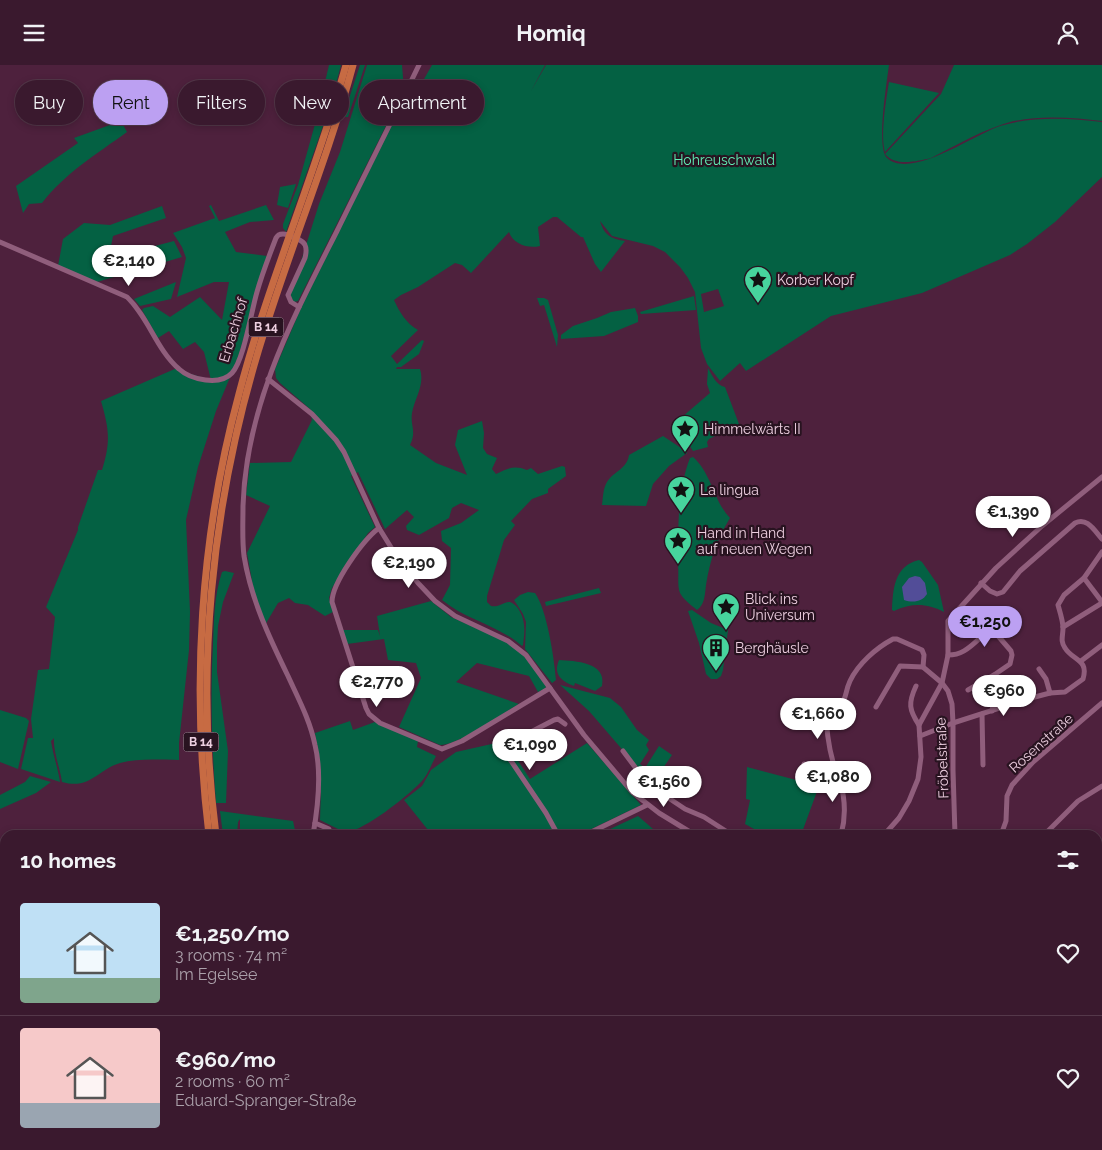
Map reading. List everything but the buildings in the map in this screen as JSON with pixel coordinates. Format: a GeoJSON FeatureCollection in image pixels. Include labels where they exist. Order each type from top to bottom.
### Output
{"type":"FeatureCollection","features":[{"type":"Feature","properties":{"kind":"highway","name":"B 14"},"geometry":{"type":"LineString","coordinates":[[295,231],[346,65]]}},
{"type":"Feature","properties":{"kind":"highway","name":"B 14"},"geometry":{"type":"LineString","coordinates":[[349,80],[353,65]]}},
{"type":"Feature","properties":{"kind":"highway"},"geometry":{"type":"LineString","coordinates":[[349,82],[355,73],[357,65]]}},
{"type":"Feature","properties":{"kind":"highway","name":"B 14"},"geometry":{"type":"LineString","coordinates":[[209,830],[202,761],[200,694],[204,601],[210,536],[224,454],[238,394],[261,319],[333,125]]}},
{"type":"Feature","properties":{"kind":"highway","name":"B 14"},"geometry":{"type":"LineString","coordinates":[[216,830],[209,761],[207,693],[211,597],[218,528],[246,392],[290,244]]}},
{"type":"Feature","properties":{"kind":"street"},"geometry":{"type":"LineString","coordinates":[[314,830],[318,783],[316,746],[308,721],[256,605],[244,555],[243,523],[246,470],[255,419],[268,379],[299,307],[419,65]]}},
{"type":"Feature","properties":{"kind":"street","name":"Erbachhof"},"geometry":{"type":"LineString","coordinates":[[0,242],[127,297],[138,309],[174,364],[181,371],[198,379],[211,380],[224,377],[234,371],[239,359],[256,293],[276,238],[280,234],[304,242],[306,248],[305,258],[288,295],[291,302],[299,307]]}},
{"type":"Feature","properties":{"kind":"street"},"geometry":{"type":"LineString","coordinates":[[268,379],[312,414],[336,440],[344,452],[378,528],[408,571],[435,601],[455,616],[492,632],[517,647],[526,655],[598,753],[632,792],[647,805],[686,830]]}},
{"type":"Feature","properties":{"kind":"street"},"geometry":{"type":"LineString","coordinates":[[919,725],[942,683],[948,655],[948,621],[981,583],[1042,526],[1102,477]]}},
{"type":"Feature","properties":{"kind":"street"},"geometry":{"type":"LineString","coordinates":[[981,583],[997,594],[1003,592],[1020,571],[1080,520],[1085,521],[1102,539]]}},
{"type":"Feature","properties":{"kind":"street"},"geometry":{"type":"LineString","coordinates":[[378,528],[364,541],[340,578],[332,596],[332,602],[366,708],[374,719],[442,749],[450,747],[477,733],[550,688]]}},
{"type":"Feature","properties":{"kind":"street"},"geometry":{"type":"LineString","coordinates":[[920,736],[953,723],[1031,698],[1050,693],[1065,692],[1083,679],[1085,668],[1081,661],[1070,654],[1064,647],[1062,641],[1063,627],[1058,605],[1064,595],[1084,578],[1102,552]]}},
{"type":"Feature","properties":{"kind":"street"},"geometry":{"type":"LineString","coordinates":[[1063,627],[1102,603],[1084,578]]}},
{"type":"Feature","properties":{"kind":"street"},"geometry":{"type":"LineString","coordinates":[[948,655],[956,655],[968,649],[988,632],[1014,615]]}},
{"type":"Feature","properties":{"kind":"street"},"geometry":{"type":"LineString","coordinates":[[968,690],[1010,664],[1011,651],[993,629]]}},
{"type":"Feature","properties":{"kind":"street"},"geometry":{"type":"LineString","coordinates":[[834,708],[846,697],[850,682],[864,661],[892,639],[897,639],[922,650],[924,655],[923,667]]}},
{"type":"Feature","properties":{"kind":"street"},"geometry":{"type":"LineString","coordinates":[[1081,661],[1102,645]]}},
{"type":"Feature","properties":{"kind":"street"},"geometry":{"type":"LineString","coordinates":[[876,707],[900,666],[923,667],[942,683]]}},
{"type":"Feature","properties":{"kind":"street"},"geometry":{"type":"LineString","coordinates":[[1039,669],[1046,679],[1050,693]]}},
{"type":"Feature","properties":{"kind":"street"},"geometry":{"type":"LineString","coordinates":[[992,711],[996,686],[994,675]]}},
{"type":"Feature","properties":{"kind":"street","name":"Fröbelstraße"},"geometry":{"type":"LineString","coordinates":[[942,683],[948,691],[952,703],[955,830]]}},
{"type":"Feature","properties":{"kind":"street"},"geometry":{"type":"LineString","coordinates":[[890,830],[903,813],[918,779],[922,757],[919,725],[912,714],[910,705],[911,696],[916,687]]}},
{"type":"Feature","properties":{"kind":"street","name":"Rosenstraße"},"geometry":{"type":"LineString","coordinates":[[1003,830],[1006,821],[1007,796],[1012,785],[1032,762],[1102,703]]}},
{"type":"Feature","properties":{"kind":"street"},"geometry":{"type":"LineString","coordinates":[[826,708],[826,726],[845,809],[842,830]]}},
{"type":"Feature","properties":{"kind":"street"},"geometry":{"type":"LineString","coordinates":[[982,714],[983,765]]}},
{"type":"Feature","properties":{"kind":"street"},"geometry":{"type":"LineString","coordinates":[[555,830],[503,749],[504,746],[554,720],[558,719],[565,724]]}},
{"type":"Feature","properties":{"kind":"street"},"geometry":{"type":"LineString","coordinates":[[623,751],[638,771],[667,797],[724,830]]}},
{"type":"Feature","properties":{"kind":"street"},"geometry":{"type":"LineString","coordinates":[[804,764],[835,770]]}},
{"type":"Feature","properties":{"kind":"street"},"geometry":{"type":"LineString","coordinates":[[1049,830],[1078,801],[1102,786]]}},
{"type":"Feature","properties":{"kind":"street"},"geometry":{"type":"LineString","coordinates":[[595,830],[647,805]]}},
{"type":"Feature","properties":{"kind":"street"},"geometry":{"type":"LineString","coordinates":[[315,823],[329,830]]}},
{"type":"Feature","properties":{"kind":"street"},"geometry":{"type":"LineString","coordinates":[[477,1150],[498,1150]]}},
{"type":"Feature","properties":{"kind":"green space"},"geometry":{"type":"Polygon","coordinates":[[[329,65],[341,65],[337,80],[325,80],[329,65]]]}},
{"type":"Feature","properties":{"kind":"green space"},"geometry":{"type":"Polygon","coordinates":[[[360,65],[365,65],[349,114],[349,99],[360,65]]]}},
{"type":"Feature","properties":{"kind":"green space"},"geometry":{"type":"Polygon","coordinates":[[[367,65],[402,65],[403,80],[362,80],[367,65]]]}},
{"type":"Feature","properties":{"kind":"green space","name":"Hohreuschwald"},"geometry":{"type":"Polygon","coordinates":[[[432,65],[545,65],[531,91],[546,65],[889,65],[882,141],[887,158],[898,163],[927,160],[1000,126],[1012,123],[1038,119],[1102,122],[1102,177],[1055,222],[1027,244],[1010,255],[922,293],[831,316],[746,371],[740,363],[720,381],[707,364],[701,348],[695,292],[680,267],[665,252],[653,246],[612,236],[600,221],[606,233],[616,239],[625,241],[601,272],[595,264],[583,237],[557,217],[553,217],[538,227],[540,246],[521,245],[514,240],[509,232],[471,273],[462,265],[455,263],[394,300],[404,317],[418,330],[391,356],[397,364],[422,340],[424,341],[419,354],[396,369],[420,369],[421,380],[413,407],[413,436],[410,445],[436,463],[467,475],[455,445],[458,430],[482,421],[484,433],[483,448],[487,454],[497,458],[492,469],[496,474],[515,467],[527,470],[531,468],[538,474],[562,466],[565,467],[566,476],[548,489],[548,493],[532,499],[511,521],[515,525],[504,540],[487,596],[487,602],[491,606],[510,602],[517,607],[524,625],[522,646],[503,633],[461,613],[442,600],[450,585],[451,548],[442,541],[441,531],[461,523],[479,510],[461,503],[452,508],[449,518],[419,535],[407,530],[406,526],[414,517],[407,510],[385,529],[358,472],[351,476],[375,527],[368,533],[332,588],[329,598],[333,612],[325,616],[308,605],[295,603],[289,598],[278,603],[265,625],[256,603],[247,553],[270,506],[246,495],[250,463],[291,462],[312,420],[310,409],[280,383],[276,378],[275,369],[301,308],[392,125],[484,125],[484,80],[423,80],[432,65]],[[718,289],[701,294],[704,312],[724,306],[718,289]]]}},
{"type":"Feature","properties":{"kind":"green space"},"geometry":{"type":"Polygon","coordinates":[[[954,65],[1102,65],[1102,121],[1076,118],[1036,118],[1010,122],[989,129],[931,158],[901,162],[889,158],[885,154],[941,94],[954,65]]]}},
{"type":"Feature","properties":{"kind":"green space"},"geometry":{"type":"Polygon","coordinates":[[[889,82],[939,93],[885,152],[883,128],[889,82]]]}},
{"type":"Feature","properties":{"kind":"green space"},"geometry":{"type":"Polygon","coordinates":[[[359,91],[359,125],[386,125],[298,301],[294,302],[291,293],[319,204],[340,152],[359,91]]]}},
{"type":"Feature","properties":{"kind":"green space"},"geometry":{"type":"Polygon","coordinates":[[[110,125],[123,125],[127,132],[71,173],[42,203],[29,204],[23,213],[16,186],[78,143],[74,138],[110,125]]]}},
{"type":"Feature","properties":{"kind":"green space"},"geometry":{"type":"Polygon","coordinates":[[[315,125],[323,125],[286,232],[283,224],[298,185],[315,125]]]}},
{"type":"Feature","properties":{"kind":"green space"},"geometry":{"type":"Polygon","coordinates":[[[296,184],[288,208],[277,205],[280,187],[296,184]]]}},
{"type":"Feature","properties":{"kind":"green space"},"geometry":{"type":"Polygon","coordinates":[[[211,205],[219,221],[266,205],[274,220],[250,222],[225,232],[236,252],[267,256],[238,358],[216,411],[198,467],[186,520],[190,612],[189,650],[179,743],[179,760],[127,761],[112,766],[87,781],[72,784],[62,782],[54,738],[51,741],[60,782],[21,769],[28,738],[33,738],[31,719],[38,670],[49,669],[55,617],[46,607],[78,530],[98,470],[102,470],[105,460],[108,435],[101,401],[177,368],[211,380],[204,352],[195,342],[183,349],[169,331],[158,338],[142,310],[153,306],[170,317],[200,297],[222,320],[229,282],[214,282],[177,297],[186,258],[182,247],[173,233],[215,218],[209,206],[211,205]]]}},
{"type":"Feature","properties":{"kind":"green space"},"geometry":{"type":"Polygon","coordinates":[[[162,206],[166,218],[113,236],[111,246],[113,257],[174,241],[182,257],[97,282],[58,266],[63,239],[84,223],[110,225],[162,206]]]}},
{"type":"Feature","properties":{"kind":"green space"},"geometry":{"type":"Polygon","coordinates":[[[176,282],[171,299],[140,306],[134,299],[176,282]]]}},
{"type":"Feature","properties":{"kind":"green space"},"geometry":{"type":"Polygon","coordinates":[[[694,296],[696,310],[641,314],[640,312],[694,296]]]}},
{"type":"Feature","properties":{"kind":"green space"},"geometry":{"type":"Polygon","coordinates":[[[537,298],[548,300],[558,335],[557,347],[544,305],[540,306],[537,298]]]}},
{"type":"Feature","properties":{"kind":"green space"},"geometry":{"type":"Polygon","coordinates":[[[635,308],[638,322],[604,336],[561,339],[561,335],[573,326],[611,312],[635,308]]]}},
{"type":"Feature","properties":{"kind":"green space"},"geometry":{"type":"Polygon","coordinates":[[[708,368],[717,382],[725,387],[742,432],[735,435],[731,428],[709,439],[707,442],[708,447],[693,451],[675,423],[710,393],[707,384],[708,368]]]}},
{"type":"Feature","properties":{"kind":"green space"},"geometry":{"type":"Polygon","coordinates":[[[663,436],[687,453],[669,466],[653,484],[646,506],[602,505],[606,484],[626,464],[629,455],[663,436]]]}},
{"type":"Feature","properties":{"kind":"green space"},"geometry":{"type":"Polygon","coordinates":[[[693,457],[709,479],[724,511],[730,518],[721,534],[712,558],[704,599],[702,605],[697,610],[681,595],[678,583],[680,497],[690,458],[693,457]]]}},
{"type":"Feature","properties":{"kind":"green space"},"geometry":{"type":"Polygon","coordinates":[[[919,560],[938,585],[944,612],[919,605],[892,610],[896,579],[904,567],[919,560]]]}},
{"type":"Feature","properties":{"kind":"green space"},"geometry":{"type":"Polygon","coordinates":[[[222,572],[234,573],[223,602],[218,626],[217,645],[217,672],[228,751],[226,803],[216,803],[213,763],[212,665],[216,599],[219,581],[222,572]]]}},
{"type":"Feature","properties":{"kind":"green space"},"geometry":{"type":"Polygon","coordinates":[[[599,588],[601,593],[546,606],[545,602],[599,588]]]}},
{"type":"Feature","properties":{"kind":"green space"},"geometry":{"type":"Polygon","coordinates":[[[528,592],[535,593],[546,622],[552,647],[556,680],[552,683],[525,649],[526,622],[514,600],[528,592]]]}},
{"type":"Feature","properties":{"kind":"green space"},"geometry":{"type":"Polygon","coordinates":[[[431,601],[451,617],[508,642],[524,656],[546,686],[545,689],[538,692],[529,676],[477,663],[456,682],[519,704],[469,735],[448,744],[440,745],[399,727],[421,678],[416,663],[388,660],[384,639],[347,644],[343,630],[378,630],[380,636],[377,616],[431,601]]]}},
{"type":"Feature","properties":{"kind":"green space"},"geometry":{"type":"Polygon","coordinates":[[[692,610],[711,623],[728,630],[723,670],[721,676],[717,679],[711,679],[706,674],[699,643],[688,611],[692,610]]]}},
{"type":"Feature","properties":{"kind":"green space"},"geometry":{"type":"Polygon","coordinates":[[[559,660],[581,662],[595,667],[600,672],[602,686],[595,691],[575,683],[574,686],[565,682],[558,673],[557,665],[559,660]]]}},
{"type":"Feature","properties":{"kind":"green space"},"geometry":{"type":"Polygon","coordinates":[[[560,685],[610,698],[621,707],[637,730],[649,740],[646,745],[649,750],[640,764],[645,768],[659,746],[672,755],[652,784],[589,711],[560,685]]]}},
{"type":"Feature","properties":{"kind":"green space"},"geometry":{"type":"Polygon","coordinates":[[[0,710],[26,718],[29,721],[18,769],[0,762],[0,710]]]}},
{"type":"Feature","properties":{"kind":"green space"},"geometry":{"type":"Polygon","coordinates":[[[350,721],[353,730],[375,722],[418,741],[417,747],[436,756],[427,774],[405,797],[385,812],[355,830],[340,830],[320,820],[320,762],[315,733],[350,721]]]}},
{"type":"Feature","properties":{"kind":"green space"},"geometry":{"type":"Polygon","coordinates":[[[505,741],[530,779],[587,743],[641,805],[589,830],[428,830],[404,800],[422,786],[431,770],[456,752],[505,741]]]}},
{"type":"Feature","properties":{"kind":"green space"},"geometry":{"type":"Polygon","coordinates":[[[747,767],[819,786],[803,830],[756,830],[745,824],[750,800],[746,799],[747,767]]]}},
{"type":"Feature","properties":{"kind":"green space"},"geometry":{"type":"Polygon","coordinates":[[[30,776],[51,782],[36,793],[0,809],[0,795],[25,782],[30,776]]]}},
{"type":"Feature","properties":{"kind":"green space"},"geometry":{"type":"Polygon","coordinates":[[[220,811],[293,821],[295,830],[240,830],[240,819],[237,830],[222,830],[220,811]]]}},
{"type":"Feature","properties":{"kind":"green space"},"geometry":{"type":"Polygon","coordinates":[[[638,816],[654,830],[608,830],[638,816]]]}},
{"type":"Feature","properties":{"kind":"shaded area"},"geometry":{"type":"Polygon","coordinates":[[[920,577],[925,583],[927,594],[923,599],[917,601],[904,600],[902,587],[909,578],[920,577]]]}},
{"type":"Feature","properties":{"kind":"place","name":"Korber Kopf"},"geometry":{"type":"Point","coordinates":[758,304]}},
{"type":"Feature","properties":{"kind":"place","name":"Himmelwärts II"},"geometry":{"type":"Point","coordinates":[685,453]}},
{"type":"Feature","properties":{"kind":"place","name":"La lingua"},"geometry":{"type":"Point","coordinates":[681,514]}},
{"type":"Feature","properties":{"kind":"place","name":"Hand in Hand auf neuen Wegen"},"geometry":{"type":"Point","coordinates":[678,565]}},
{"type":"Feature","properties":{"kind":"place","name":"Blick ins Universum"},"geometry":{"type":"Point","coordinates":[726,631]}},
{"type":"Feature","properties":{"kind":"place","name":"Berghäusle"},"geometry":{"type":"Point","coordinates":[716,672]}}]}
